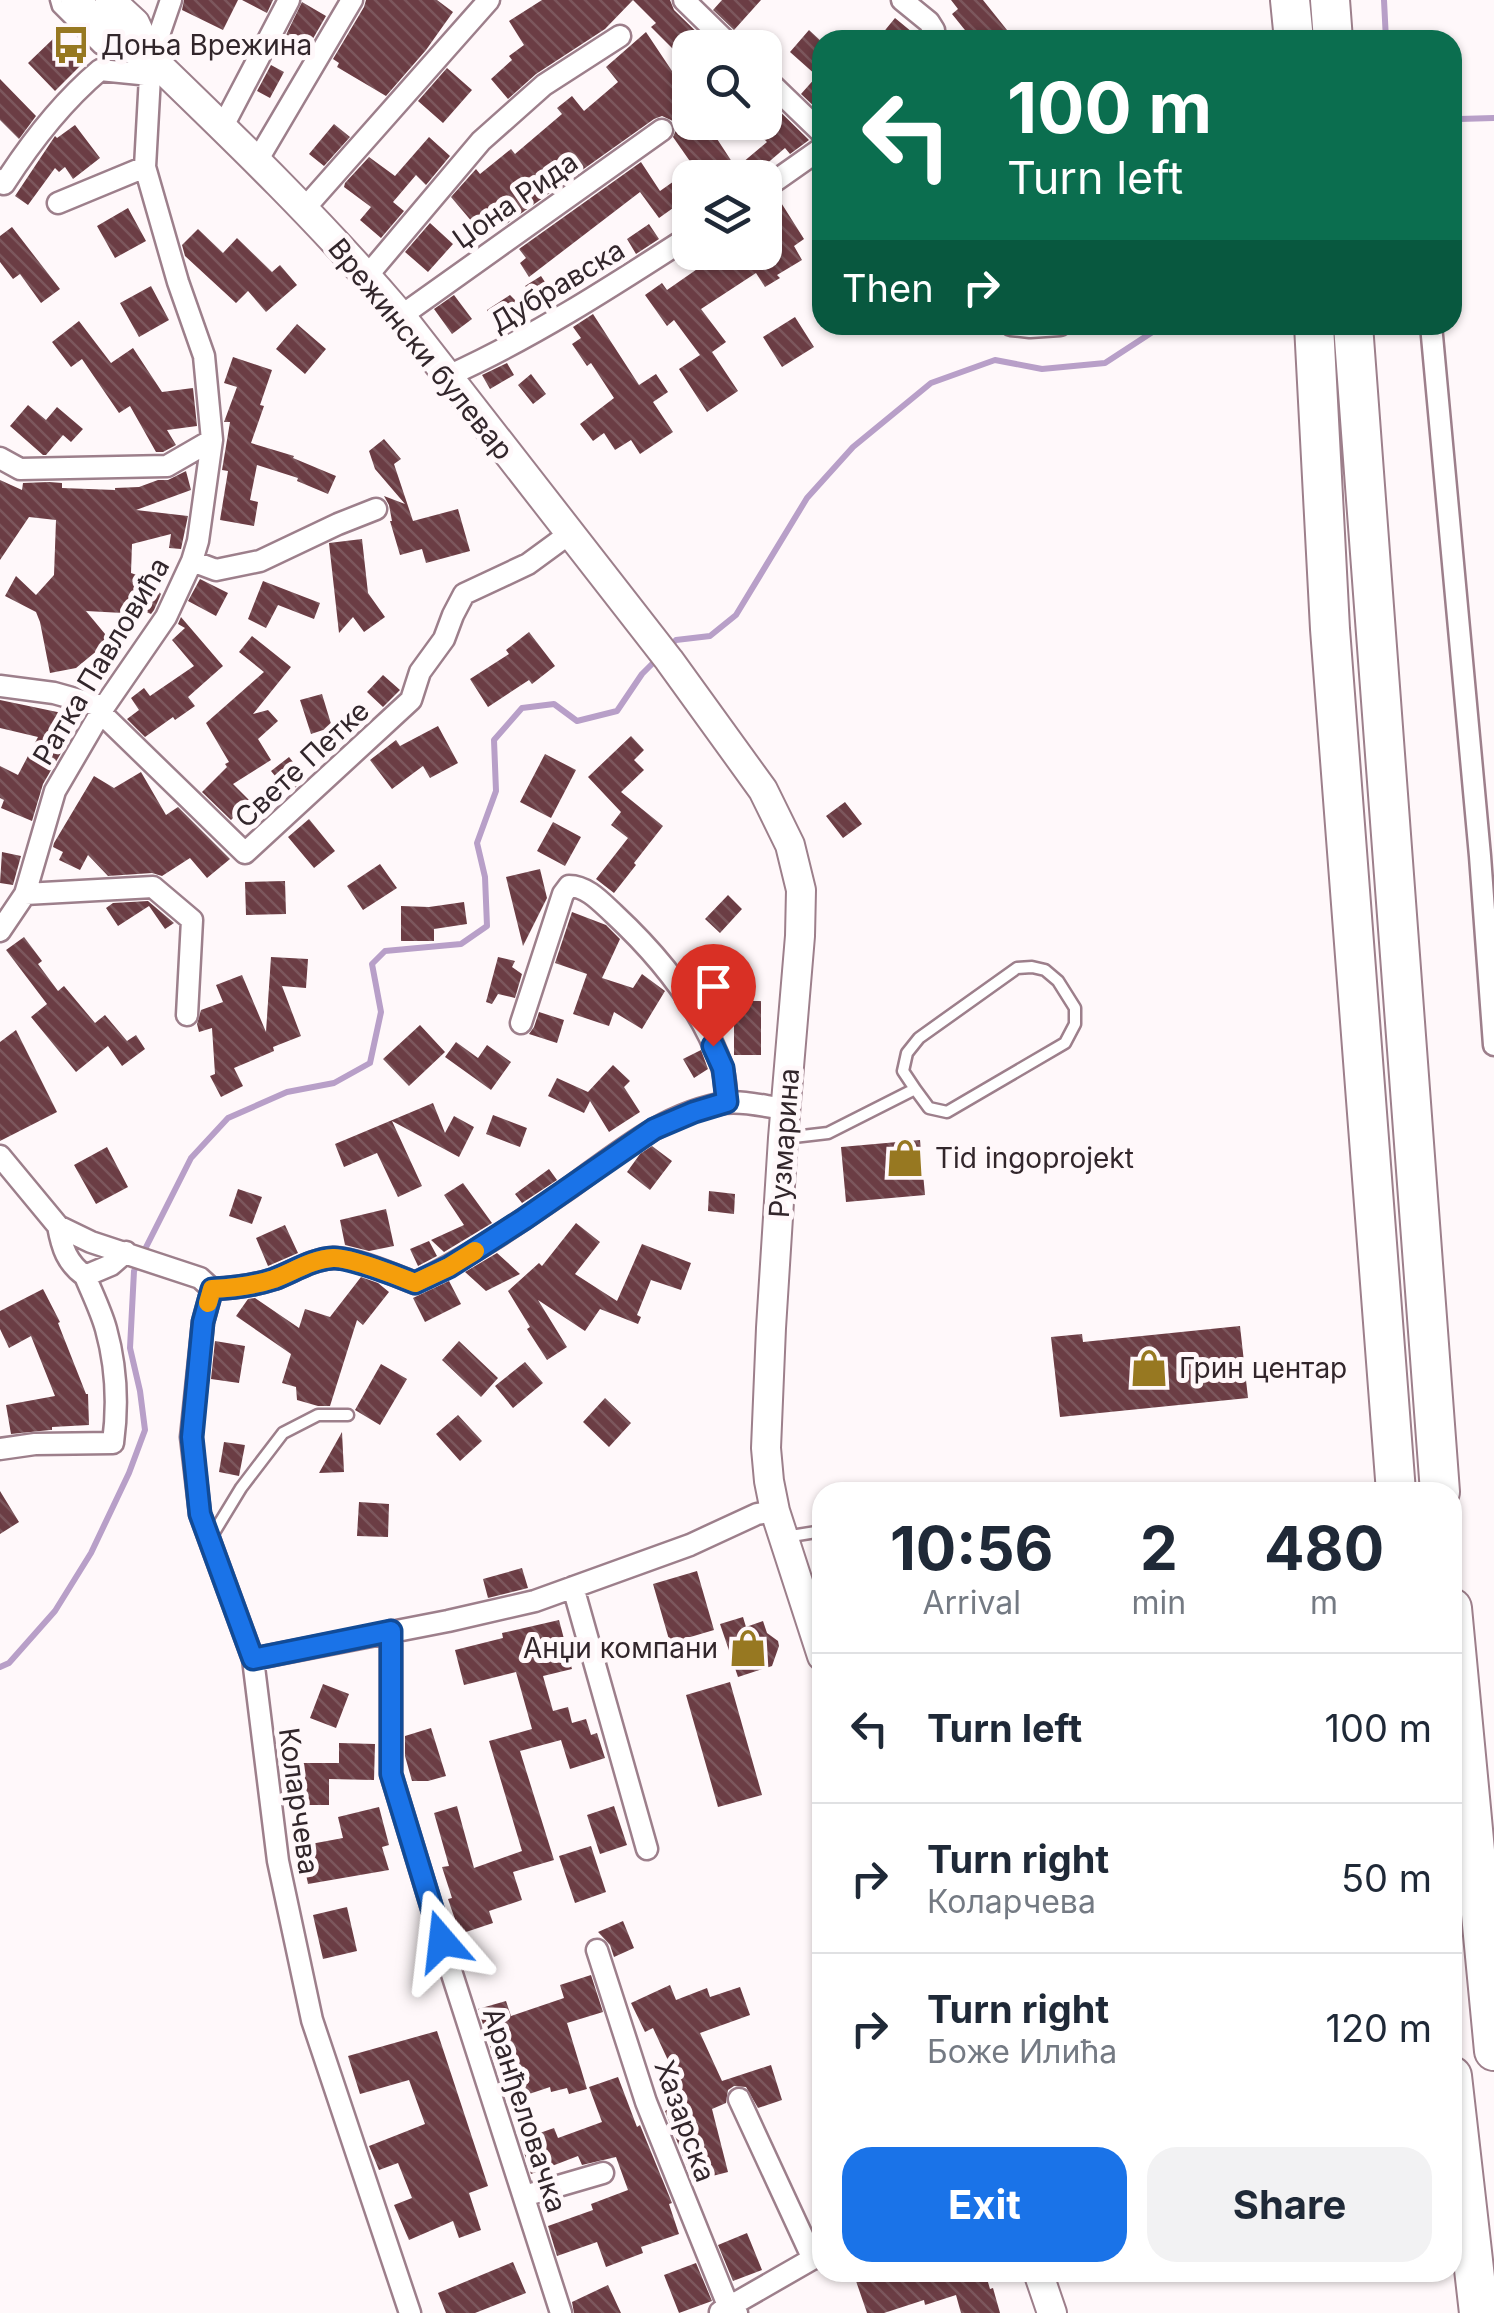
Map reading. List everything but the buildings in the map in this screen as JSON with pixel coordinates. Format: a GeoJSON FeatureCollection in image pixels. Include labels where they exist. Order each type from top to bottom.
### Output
{"type":"FeatureCollection","features":[{"type":"Feature","properties":{"kind":"highway"},"geometry":{"type":"LineString","coordinates":[[1290,0],[1293,30]]}},
{"type":"Feature","properties":{"kind":"highway"},"geometry":{"type":"LineString","coordinates":[[1330,0],[1332,30]]}},
{"type":"Feature","properties":{"kind":"highway"},"geometry":{"type":"LineString","coordinates":[[1315,335],[1333,668],[1395,1482]]}},
{"type":"Feature","properties":{"kind":"highway"},"geometry":{"type":"LineString","coordinates":[[1354,335],[1439,1482]]}},
{"type":"Feature","properties":{"kind":"highway"},"geometry":{"type":"LineString","coordinates":[[1462,1713],[1494,2051]]}},
{"type":"Feature","properties":{"kind":"highway"},"geometry":{"type":"LineString","coordinates":[[1462,2161],[1480,2313]]}},
{"type":"Feature","properties":{"kind":"main road","name":"Врежински булевар"},"geometry":{"type":"LineString","coordinates":[[75,0],[119,43],[222,128],[368,276],[661,652]]}},
{"type":"Feature","properties":{"kind":"main road","name":"Врежински булевар"},"geometry":{"type":"LineString","coordinates":[[110,0],[135,24],[151,66]]}},
{"type":"Feature","properties":{"kind":"main road","name":"Рузмарина"},"geometry":{"type":"LineString","coordinates":[[661,652],[763,790],[790,845],[801,890],[767,1416],[768,1481],[779,1524],[812,1604]]}},
{"type":"Feature","properties":{"kind":"main road"},"geometry":{"type":"LineString","coordinates":[[1041,2282],[1052,2313]]}},
{"type":"Feature","properties":{"kind":"street","name":"Ратка Павловића"},"geometry":{"type":"LineString","coordinates":[[0,932],[25,894],[55,791],[166,617],[198,541],[212,440],[204,356],[178,282],[146,166],[151,66],[172,0]]}},
{"type":"Feature","properties":{"kind":"street"},"geometry":{"type":"LineString","coordinates":[[222,128],[289,0]]}},
{"type":"Feature","properties":{"kind":"street"},"geometry":{"type":"LineString","coordinates":[[257,161],[352,0]]}},
{"type":"Feature","properties":{"kind":"street"},"geometry":{"type":"LineString","coordinates":[[304,209],[489,0]]}},
{"type":"Feature","properties":{"kind":"street"},"geometry":{"type":"LineString","coordinates":[[684,0],[715,30]]}},
{"type":"Feature","properties":{"kind":"street"},"geometry":{"type":"LineString","coordinates":[[902,0],[929,22],[931,30]]}},
{"type":"Feature","properties":{"kind":"street"},"geometry":{"type":"LineString","coordinates":[[368,276],[481,141],[544,85],[620,36]]}},
{"type":"Feature","properties":{"kind":"street"},"geometry":{"type":"LineString","coordinates":[[0,180],[4,184],[72,94],[100,70],[151,66]]}},
{"type":"Feature","properties":{"kind":"street"},"geometry":{"type":"LineString","coordinates":[[782,94],[812,123]]}},
{"type":"Feature","properties":{"kind":"street","name":"Џона Рида"},"geometry":{"type":"LineString","coordinates":[[401,316],[662,130]]}},
{"type":"Feature","properties":{"kind":"street"},"geometry":{"type":"LineString","coordinates":[[782,176],[812,155]]}},
{"type":"Feature","properties":{"kind":"street"},"geometry":{"type":"LineString","coordinates":[[58,203],[146,166]]}},
{"type":"Feature","properties":{"kind":"street","name":"Дубравска"},"geometry":{"type":"LineString","coordinates":[[448,376],[566,316],[672,248]]}},
{"type":"Feature","properties":{"kind":"street"},"geometry":{"type":"LineString","coordinates":[[1432,335],[1494,1045]]}},
{"type":"Feature","properties":{"kind":"street"},"geometry":{"type":"LineString","coordinates":[[0,458],[20,470],[166,466],[212,440]]}},
{"type":"Feature","properties":{"kind":"street"},"geometry":{"type":"LineString","coordinates":[[192,561],[216,570],[260,561],[376,509]]}},
{"type":"Feature","properties":{"kind":"street","name":"Свете Петке"},"geometry":{"type":"LineString","coordinates":[[103,711],[245,854],[411,700],[420,672],[444,639],[464,594],[528,564],[569,534]]}},
{"type":"Feature","properties":{"kind":"street"},"geometry":{"type":"LineString","coordinates":[[0,686],[54,693],[103,711]]}},
{"type":"Feature","properties":{"kind":"street"},"geometry":{"type":"LineString","coordinates":[[25,894],[153,886],[192,920],[187,1015]]}},
{"type":"Feature","properties":{"kind":"street"},"geometry":{"type":"LineString","coordinates":[[521,1023],[563,894],[569,886],[578,886],[598,899],[647,945],[674,980],[703,1025],[723,1068],[727,1102]]}},
{"type":"Feature","properties":{"kind":"street"},"geometry":{"type":"LineString","coordinates":[[0,1156],[58,1226],[91,1242],[200,1278],[212,1289],[240,1288],[335,1257],[415,1283],[449,1267],[524,1219],[654,1129],[727,1102],[786,1109]]}},
{"type":"Feature","properties":{"kind":"street"},"geometry":{"type":"LineString","coordinates":[[0,1450],[35,1444],[113,1442],[116,1418],[106,1328],[85,1276],[72,1267],[61,1246],[58,1226]]}},
{"type":"Feature","properties":{"kind":"street"},"geometry":{"type":"LineString","coordinates":[[85,1276],[112,1265],[126,1252]]}},
{"type":"Feature","properties":{"kind":"street","name":"Коларчева"},"geometry":{"type":"LineString","coordinates":[[212,1289],[203,1322],[192,1437],[200,1514],[253,1659],[278,1861],[312,2020],[410,2313]]}},
{"type":"Feature","properties":{"kind":"street"},"geometry":{"type":"LineString","coordinates":[[253,1659],[448,1622],[535,1601],[690,1545],[757,1514],[779,1524]]}},
{"type":"Feature","properties":{"kind":"street"},"geometry":{"type":"LineString","coordinates":[[573,1587],[647,1849]]}},
{"type":"Feature","properties":{"kind":"street","name":"Аранђеловачка"},"geometry":{"type":"LineString","coordinates":[[391,1631],[391,1774],[562,2313]]}},
{"type":"Feature","properties":{"kind":"street","name":"Хазарска"},"geometry":{"type":"LineString","coordinates":[[597,1950],[646,2102],[727,2311]]}},
{"type":"Feature","properties":{"kind":"street"},"geometry":{"type":"LineString","coordinates":[[739,2098],[812,2244]]}},
{"type":"Feature","properties":{"kind":"street"},"geometry":{"type":"LineString","coordinates":[[524,2196],[604,2173]]}},
{"type":"Feature","properties":{"kind":"street"},"geometry":{"type":"LineString","coordinates":[[727,2311],[812,2260]]}},
{"type":"Feature","properties":{"kind":"lane"},"geometry":{"type":"LineString","coordinates":[[56,0],[58,7],[99,48],[119,43]]}},
{"type":"Feature","properties":{"kind":"lane"},"geometry":{"type":"LineString","coordinates":[[1018,968],[1045,970],[1058,981],[1075,1008],[1074,1024],[1065,1043],[947,1112],[929,1108],[915,1088],[903,1071],[907,1053],[918,1038],[1018,968]]}},
{"type":"Feature","properties":{"kind":"lane"},"geometry":{"type":"LineString","coordinates":[[783,1138],[828,1133],[915,1088]]}},
{"type":"Feature","properties":{"kind":"lane"},"geometry":{"type":"LineString","coordinates":[[209,1540],[241,1488],[283,1433],[318,1416],[348,1414]]}},
{"type":"Feature","properties":{"kind":"lane"},"geometry":{"type":"LineString","coordinates":[[779,1524],[812,1529]]}},
{"type":"Feature","properties":{"kind":"waterway"},"geometry":{"type":"LineString","coordinates":[[1384,0],[1386,30]]}},
{"type":"Feature","properties":{"kind":"waterway"},"geometry":{"type":"LineString","coordinates":[[1462,119],[1494,118]]}},
{"type":"Feature","properties":{"kind":"waterway"},"geometry":{"type":"LineString","coordinates":[[669,647],[676,640],[710,636],[736,615],[807,498],[853,447],[931,383],[995,360],[1042,369],[1105,363],[1148,335]]}},
{"type":"Feature","properties":{"kind":"waterway"},"geometry":{"type":"LineString","coordinates":[[0,1667],[9,1663],[55,1611],[91,1553],[129,1473],[145,1430],[130,1348],[134,1271],[191,1158],[228,1118],[287,1092],[334,1083],[370,1063],[381,1012],[372,964],[385,951],[461,944],[487,926],[485,877],[477,843],[496,791],[494,740],[522,708],[554,704],[577,721],[617,711],[642,674],[660,656]]}},
{"type":"Feature","properties":{"kind":"slow traffic"},"geometry":{"type":"LineString","coordinates":[[208,1303],[212,1289],[240,1288],[335,1257],[415,1283],[475,1251]]}},
{"type":"Feature","properties":{"kind":"place","name":"Доња Врежина"},"geometry":{"type":"Point","coordinates":[71,45]}},
{"type":"Feature","properties":{"kind":"place","name":"Tid ingoprojekt"},"geometry":{"type":"Point","coordinates":[905,1158]}},
{"type":"Feature","properties":{"kind":"place","name":"Грин центар"},"geometry":{"type":"Point","coordinates":[1149,1368]}},
{"type":"Feature","properties":{"kind":"place","name":"Анџи компани"},"geometry":{"type":"Point","coordinates":[748,1648]}},
{"type":"Feature","properties":{"kind":"route"},"geometry":{"type":"LineString","coordinates":[[442,1941],[391,1774],[391,1631],[253,1659],[200,1514],[192,1437],[203,1322],[212,1289],[240,1288],[335,1257],[415,1283],[449,1267],[654,1129],[727,1102],[723,1068],[713,1046]]}}]}
